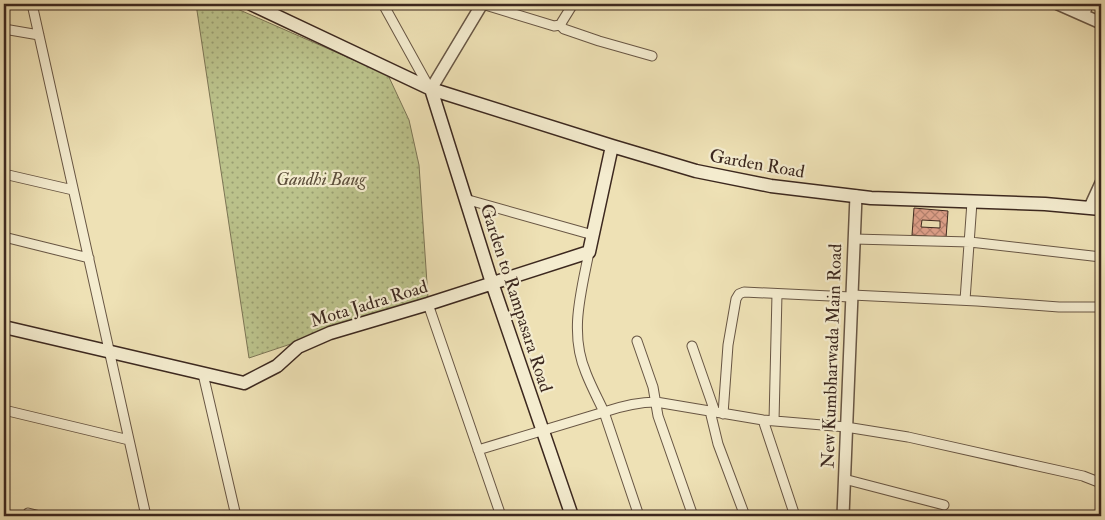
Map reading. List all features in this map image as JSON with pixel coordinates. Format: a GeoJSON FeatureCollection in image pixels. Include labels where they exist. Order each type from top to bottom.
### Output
{"type":"FeatureCollection","features":[{"type":"Feature","properties":{"kind":"main road","name":"Garden Road"},"geometry":{"type":"LineString","coordinates":[[251,4],[430,89],[696,171],[740,181],[856,196],[1096,208]]}},
{"type":"Feature","properties":{"kind":"main road","name":"Garden to Rampasara Road"},"geometry":{"type":"LineString","coordinates":[[430,89],[492,284],[572,516]]}},
{"type":"Feature","properties":{"kind":"main road"},"geometry":{"type":"LineString","coordinates":[[589,252],[612,146]]}},
{"type":"Feature","properties":{"kind":"main road","name":"Mota Jadra Road"},"geometry":{"type":"LineString","coordinates":[[4,327],[244,383],[277,366],[293,350],[304,343],[330,333],[492,284],[589,252]]}},
{"type":"Feature","properties":{"kind":"street"},"geometry":{"type":"LineString","coordinates":[[32,4],[146,516]]}},
{"type":"Feature","properties":{"kind":"street"},"geometry":{"type":"LineString","coordinates":[[383,4],[430,89],[482,4],[554,26],[560,25],[573,4]]}},
{"type":"Feature","properties":{"kind":"street"},"geometry":{"type":"LineString","coordinates":[[1058,4],[1101,23]]}},
{"type":"Feature","properties":{"kind":"street"},"geometry":{"type":"LineString","coordinates":[[1084,15],[1089,4]]}},
{"type":"Feature","properties":{"kind":"street"},"geometry":{"type":"LineString","coordinates":[[560,25],[564,29],[599,41],[652,56]]}},
{"type":"Feature","properties":{"kind":"street"},"geometry":{"type":"LineString","coordinates":[[4,29],[39,36]]}},
{"type":"Feature","properties":{"kind":"street"},"geometry":{"type":"LineString","coordinates":[[4,174],[74,190]]}},
{"type":"Feature","properties":{"kind":"street"},"geometry":{"type":"LineString","coordinates":[[1096,208],[1101,183]]}},
{"type":"Feature","properties":{"kind":"street","name":"New Kumbharwada Main Road"},"geometry":{"type":"LineString","coordinates":[[842,516],[856,196]]}},
{"type":"Feature","properties":{"kind":"street"},"geometry":{"type":"LineString","coordinates":[[465,199],[593,236]]}},
{"type":"Feature","properties":{"kind":"street"},"geometry":{"type":"LineString","coordinates":[[966,300],[972,202]]}},
{"type":"Feature","properties":{"kind":"street"},"geometry":{"type":"LineString","coordinates":[[4,237],[89,258]]}},
{"type":"Feature","properties":{"kind":"street"},"geometry":{"type":"LineString","coordinates":[[854,239],[970,242],[1101,257]]}},
{"type":"Feature","properties":{"kind":"street"},"geometry":{"type":"LineString","coordinates":[[589,252],[578,306],[576,326],[578,341],[585,372],[604,412],[639,516]]}},
{"type":"Feature","properties":{"kind":"street"},"geometry":{"type":"LineString","coordinates":[[745,516],[718,444],[716,412],[737,296],[744,292],[966,300],[1059,307],[1101,307]]}},
{"type":"Feature","properties":{"kind":"street"},"geometry":{"type":"LineString","coordinates":[[774,421],[777,294]]}},
{"type":"Feature","properties":{"kind":"street"},"geometry":{"type":"LineString","coordinates":[[428,304],[501,516]]}},
{"type":"Feature","properties":{"kind":"street"},"geometry":{"type":"LineString","coordinates":[[637,341],[653,387],[658,416],[693,516]]}},
{"type":"Feature","properties":{"kind":"street"},"geometry":{"type":"LineString","coordinates":[[692,346],[716,412]]}},
{"type":"Feature","properties":{"kind":"street"},"geometry":{"type":"LineString","coordinates":[[203,374],[236,516]]}},
{"type":"Feature","properties":{"kind":"street"},"geometry":{"type":"LineString","coordinates":[[478,450],[633,403],[656,402],[763,420],[846,427],[908,437],[1083,476],[1101,483]]}},
{"type":"Feature","properties":{"kind":"street"},"geometry":{"type":"LineString","coordinates":[[4,410],[130,440]]}},
{"type":"Feature","properties":{"kind":"street"},"geometry":{"type":"LineString","coordinates":[[763,420],[795,516]]}},
{"type":"Feature","properties":{"kind":"street"},"geometry":{"type":"LineString","coordinates":[[844,479],[944,505]]}},
{"type":"Feature","properties":{"kind":"street"},"geometry":{"type":"LineString","coordinates":[[28,513],[40,516]]}},
{"type":"Feature","properties":{"kind":"green space","name":"Gandhi Baug"},"geometry":{"type":"Polygon","coordinates":[[[196,4],[226,4],[388,75],[409,120],[419,165],[428,298],[249,358],[196,4]]]}},
{"type":"Feature","properties":{"kind":"building"},"geometry":{"type":"Polygon","coordinates":[[[914,208],[948,211],[946,238],[912,235],[914,208]],[[922,220],[921,227],[940,228],[940,221],[922,220]]]}}]}
